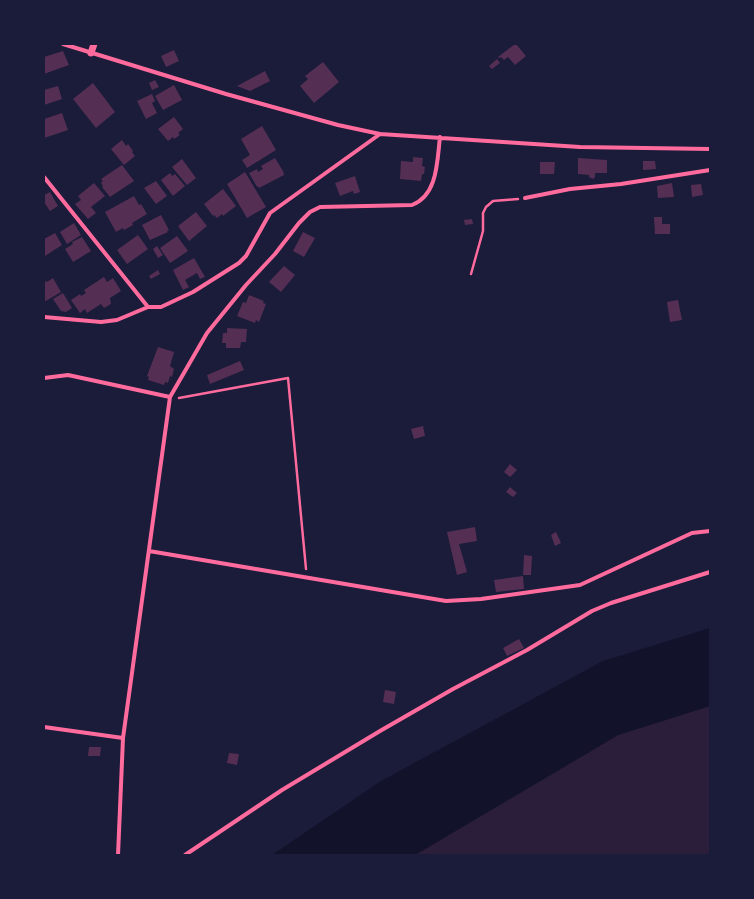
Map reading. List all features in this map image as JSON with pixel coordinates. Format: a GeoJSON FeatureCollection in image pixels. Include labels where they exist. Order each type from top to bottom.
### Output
{"type":"FeatureCollection","features":[{"type":"Feature","properties":{"kind":"street"},"geometry":{"type":"LineString","coordinates":[[63,44],[226,94],[338,125],[380,134],[580,147],[710,149]]}},
{"type":"Feature","properties":{"kind":"street"},"geometry":{"type":"LineString","coordinates":[[91,52],[94,44]]}},
{"type":"Feature","properties":{"kind":"street"},"geometry":{"type":"LineString","coordinates":[[44,317],[101,322],[117,320],[148,307],[161,307],[193,292],[239,263],[246,256],[270,213],[380,134]]}},
{"type":"Feature","properties":{"kind":"street"},"geometry":{"type":"LineString","coordinates":[[118,855],[123,738],[170,397],[207,333],[246,285],[275,254],[299,223],[310,212],[320,207],[412,204],[420,202],[429,192],[434,181],[440,137]]}},
{"type":"Feature","properties":{"kind":"street"},"geometry":{"type":"LineString","coordinates":[[525,198],[570,189],[621,184],[710,170]]}},
{"type":"Feature","properties":{"kind":"street"},"geometry":{"type":"LineString","coordinates":[[44,177],[148,307]]}},
{"type":"Feature","properties":{"kind":"street"},"geometry":{"type":"LineString","coordinates":[[44,378],[68,375],[170,397]]}},
{"type":"Feature","properties":{"kind":"street"},"geometry":{"type":"LineString","coordinates":[[149,551],[446,600],[481,599],[580,585],[692,534],[710,531]]}},
{"type":"Feature","properties":{"kind":"street"},"geometry":{"type":"LineString","coordinates":[[185,855],[282,790],[380,731],[453,689],[527,650],[592,611],[611,603],[710,572]]}},
{"type":"Feature","properties":{"kind":"street"},"geometry":{"type":"LineString","coordinates":[[44,728],[123,738]]}},
{"type":"Feature","properties":{"kind":"path"},"geometry":{"type":"LineString","coordinates":[[471,274],[483,231],[483,214],[486,207],[493,201],[525,198]]}},
{"type":"Feature","properties":{"kind":"path"},"geometry":{"type":"LineString","coordinates":[[170,397],[179,398],[288,378],[307,577]]}},
{"type":"Feature","properties":{"kind":"shaded area"},"geometry":{"type":"Polygon","coordinates":[[[710,628],[710,706],[618,735],[415,855],[272,855],[381,781],[603,661],[710,628]]]}},
{"type":"Feature","properties":{"kind":"shaded area"},"geometry":{"type":"Polygon","coordinates":[[[710,706],[710,855],[415,855],[618,735],[710,706]]]}},
{"type":"Feature","properties":{"kind":"building"},"geometry":{"type":"Polygon","coordinates":[[[515,44],[526,56],[515,65],[508,57],[504,60],[501,57],[498,57],[515,44]]]}},
{"type":"Feature","properties":{"kind":"building"},"geometry":{"type":"Polygon","coordinates":[[[174,50],[179,61],[166,67],[161,56],[174,50]]]}},
{"type":"Feature","properties":{"kind":"building"},"geometry":{"type":"Polygon","coordinates":[[[63,51],[69,65],[44,74],[44,57],[63,51]]]}},
{"type":"Feature","properties":{"kind":"building"},"geometry":{"type":"Polygon","coordinates":[[[497,59],[500,63],[492,69],[489,66],[497,59]]]}},
{"type":"Feature","properties":{"kind":"building"},"geometry":{"type":"Polygon","coordinates":[[[323,62],[339,82],[314,103],[300,86],[308,79],[305,76],[323,62]]]}},
{"type":"Feature","properties":{"kind":"building"},"geometry":{"type":"Polygon","coordinates":[[[265,71],[270,81],[250,91],[237,86],[265,71]]]}},
{"type":"Feature","properties":{"kind":"building"},"geometry":{"type":"Polygon","coordinates":[[[155,80],[159,87],[152,90],[149,83],[155,80]]]}},
{"type":"Feature","properties":{"kind":"building"},"geometry":{"type":"Polygon","coordinates":[[[93,83],[115,112],[96,128],[73,99],[93,83]]]}},
{"type":"Feature","properties":{"kind":"building"},"geometry":{"type":"Polygon","coordinates":[[[174,85],[182,100],[163,110],[155,96],[174,85]]]}},
{"type":"Feature","properties":{"kind":"building"},"geometry":{"type":"Polygon","coordinates":[[[58,86],[62,99],[44,105],[44,90],[58,86]]]}},
{"type":"Feature","properties":{"kind":"building"},"geometry":{"type":"Polygon","coordinates":[[[152,94],[155,101],[152,103],[157,113],[146,119],[137,101],[152,94]]]}},
{"type":"Feature","properties":{"kind":"building"},"geometry":{"type":"Polygon","coordinates":[[[62,113],[68,130],[44,138],[44,119],[62,113]]]}},
{"type":"Feature","properties":{"kind":"building"},"geometry":{"type":"Polygon","coordinates":[[[174,117],[183,129],[178,133],[180,135],[174,139],[173,137],[168,141],[158,129],[174,117]]]}},
{"type":"Feature","properties":{"kind":"building"},"geometry":{"type":"Polygon","coordinates":[[[262,126],[276,150],[247,168],[242,160],[250,155],[241,139],[262,126]]]}},
{"type":"Feature","properties":{"kind":"building"},"geometry":{"type":"Polygon","coordinates":[[[122,140],[126,146],[128,144],[135,156],[124,165],[111,149],[122,140]]]}},
{"type":"Feature","properties":{"kind":"building"},"geometry":{"type":"Polygon","coordinates":[[[413,157],[423,158],[422,166],[425,167],[421,181],[400,179],[401,161],[413,162],[413,157]]]}},
{"type":"Feature","properties":{"kind":"building"},"geometry":{"type":"Polygon","coordinates":[[[275,158],[284,175],[259,188],[258,186],[257,187],[249,173],[257,169],[258,172],[263,169],[261,166],[275,158]]]}},
{"type":"Feature","properties":{"kind":"building"},"geometry":{"type":"Polygon","coordinates":[[[578,158],[607,160],[607,173],[595,173],[595,177],[593,179],[589,177],[589,175],[578,174],[578,158]]]}},
{"type":"Feature","properties":{"kind":"building"},"geometry":{"type":"Polygon","coordinates":[[[182,159],[196,178],[187,185],[172,167],[182,159]]]}},
{"type":"Feature","properties":{"kind":"building"},"geometry":{"type":"Polygon","coordinates":[[[643,161],[655,161],[656,169],[643,170],[643,161]]]}},
{"type":"Feature","properties":{"kind":"building"},"geometry":{"type":"Polygon","coordinates":[[[540,162],[555,162],[554,174],[540,174],[540,162]]]}},
{"type":"Feature","properties":{"kind":"building"},"geometry":{"type":"Polygon","coordinates":[[[122,165],[134,181],[110,197],[102,187],[103,186],[101,183],[103,181],[101,179],[122,165]]]}},
{"type":"Feature","properties":{"kind":"building"},"geometry":{"type":"Polygon","coordinates":[[[245,172],[266,207],[247,218],[227,184],[245,172]]]}},
{"type":"Feature","properties":{"kind":"building"},"geometry":{"type":"Polygon","coordinates":[[[170,173],[172,176],[175,174],[185,186],[173,196],[161,180],[170,173]]]}},
{"type":"Feature","properties":{"kind":"building"},"geometry":{"type":"Polygon","coordinates":[[[355,176],[360,192],[354,194],[353,191],[340,196],[335,183],[355,176]]]}},
{"type":"Feature","properties":{"kind":"building"},"geometry":{"type":"Polygon","coordinates":[[[156,181],[167,196],[156,204],[144,188],[156,181]]]}},
{"type":"Feature","properties":{"kind":"building"},"geometry":{"type":"Polygon","coordinates":[[[94,183],[105,196],[91,207],[96,213],[88,219],[75,204],[81,200],[78,196],[94,183]]]}},
{"type":"Feature","properties":{"kind":"building"},"geometry":{"type":"Polygon","coordinates":[[[672,183],[674,197],[658,198],[657,186],[672,183]]]}},
{"type":"Feature","properties":{"kind":"building"},"geometry":{"type":"Polygon","coordinates":[[[701,184],[703,195],[692,197],[691,185],[701,184]]]}},
{"type":"Feature","properties":{"kind":"building"},"geometry":{"type":"Polygon","coordinates":[[[223,189],[236,206],[223,216],[222,214],[217,218],[214,215],[213,216],[204,204],[223,189]]]}},
{"type":"Feature","properties":{"kind":"building"},"geometry":{"type":"Polygon","coordinates":[[[50,192],[58,206],[50,211],[44,202],[44,195],[50,192]]]}},
{"type":"Feature","properties":{"kind":"building"},"geometry":{"type":"Polygon","coordinates":[[[134,196],[139,205],[141,204],[147,214],[132,223],[133,225],[116,232],[105,212],[134,196]]]}},
{"type":"Feature","properties":{"kind":"building"},"geometry":{"type":"Polygon","coordinates":[[[196,212],[207,226],[189,241],[178,226],[196,212]]]}},
{"type":"Feature","properties":{"kind":"building"},"geometry":{"type":"Polygon","coordinates":[[[161,215],[169,230],[167,231],[168,232],[150,240],[142,225],[161,215]]]}},
{"type":"Feature","properties":{"kind":"building"},"geometry":{"type":"Polygon","coordinates":[[[654,217],[662,217],[662,224],[670,224],[670,234],[655,234],[654,217]]]}},
{"type":"Feature","properties":{"kind":"building"},"geometry":{"type":"Polygon","coordinates":[[[472,219],[473,224],[465,225],[464,220],[472,219]]]}},
{"type":"Feature","properties":{"kind":"building"},"geometry":{"type":"Polygon","coordinates":[[[74,223],[81,235],[67,244],[60,232],[74,223]]]}},
{"type":"Feature","properties":{"kind":"building"},"geometry":{"type":"Polygon","coordinates":[[[303,232],[315,238],[304,257],[293,251],[303,232]]]}},
{"type":"Feature","properties":{"kind":"building"},"geometry":{"type":"Polygon","coordinates":[[[55,233],[62,245],[45,256],[44,239],[55,233]]]}},
{"type":"Feature","properties":{"kind":"building"},"geometry":{"type":"Polygon","coordinates":[[[138,235],[148,249],[127,264],[117,250],[138,235]]]}},
{"type":"Feature","properties":{"kind":"building"},"geometry":{"type":"Polygon","coordinates":[[[177,236],[188,251],[170,263],[160,248],[177,236]]]}},
{"type":"Feature","properties":{"kind":"building"},"geometry":{"type":"Polygon","coordinates":[[[82,237],[91,251],[73,262],[65,249],[73,244],[72,242],[82,237]]]}},
{"type":"Feature","properties":{"kind":"building"},"geometry":{"type":"Polygon","coordinates":[[[157,246],[163,255],[158,258],[153,249],[157,246]]]}},
{"type":"Feature","properties":{"kind":"building"},"geometry":{"type":"Polygon","coordinates":[[[194,258],[205,277],[200,279],[197,273],[185,280],[189,287],[183,290],[173,270],[194,258]]]}},
{"type":"Feature","properties":{"kind":"building"},"geometry":{"type":"Polygon","coordinates":[[[284,266],[295,275],[281,292],[269,282],[284,266]]]}},
{"type":"Feature","properties":{"kind":"building"},"geometry":{"type":"Polygon","coordinates":[[[158,270],[160,274],[151,279],[149,276],[158,270]]]}},
{"type":"Feature","properties":{"kind":"building"},"geometry":{"type":"Polygon","coordinates":[[[104,277],[107,282],[113,278],[121,291],[110,298],[111,304],[104,308],[101,304],[87,313],[85,309],[80,313],[71,300],[80,294],[81,296],[86,293],[84,290],[104,277]]]}},
{"type":"Feature","properties":{"kind":"building"},"geometry":{"type":"Polygon","coordinates":[[[53,278],[61,292],[44,302],[44,282],[47,282],[53,278]]]}},
{"type":"Feature","properties":{"kind":"building"},"geometry":{"type":"Polygon","coordinates":[[[63,293],[72,308],[66,312],[61,311],[53,299],[63,293]]]}},
{"type":"Feature","properties":{"kind":"building"},"geometry":{"type":"Polygon","coordinates":[[[249,295],[264,301],[263,303],[266,304],[259,322],[256,320],[255,323],[237,316],[243,302],[246,303],[249,295]]]}},
{"type":"Feature","properties":{"kind":"building"},"geometry":{"type":"Polygon","coordinates":[[[678,300],[682,320],[670,322],[667,302],[678,300]]]}},
{"type":"Feature","properties":{"kind":"building"},"geometry":{"type":"Polygon","coordinates":[[[227,328],[247,329],[246,342],[241,342],[240,348],[226,348],[226,343],[222,343],[223,333],[227,333],[227,328]]]}},
{"type":"Feature","properties":{"kind":"building"},"geometry":{"type":"Polygon","coordinates":[[[158,347],[174,352],[170,366],[174,369],[172,377],[170,376],[168,383],[165,382],[164,385],[148,380],[149,377],[147,376],[158,347]]]}},
{"type":"Feature","properties":{"kind":"building"},"geometry":{"type":"Polygon","coordinates":[[[240,361],[244,370],[210,384],[207,375],[240,361]]]}},
{"type":"Feature","properties":{"kind":"building"},"geometry":{"type":"Polygon","coordinates":[[[423,426],[425,436],[414,439],[411,429],[423,426]]]}},
{"type":"Feature","properties":{"kind":"building"},"geometry":{"type":"Polygon","coordinates":[[[510,464],[517,470],[510,477],[504,472],[510,464]]]}},
{"type":"Feature","properties":{"kind":"building"},"geometry":{"type":"Polygon","coordinates":[[[510,487],[517,493],[513,497],[506,492],[510,487]]]}},
{"type":"Feature","properties":{"kind":"building"},"geometry":{"type":"Polygon","coordinates":[[[475,527],[477,541],[459,544],[467,572],[457,575],[447,532],[475,527]]]}},
{"type":"Feature","properties":{"kind":"building"},"geometry":{"type":"Polygon","coordinates":[[[556,532],[561,543],[555,546],[551,535],[556,532]]]}},
{"type":"Feature","properties":{"kind":"building"},"geometry":{"type":"Polygon","coordinates":[[[524,555],[532,556],[531,575],[523,575],[524,555]]]}},
{"type":"Feature","properties":{"kind":"building"},"geometry":{"type":"Polygon","coordinates":[[[523,576],[524,589],[496,592],[494,580],[523,576]]]}},
{"type":"Feature","properties":{"kind":"building"},"geometry":{"type":"Polygon","coordinates":[[[519,639],[524,648],[507,656],[503,648],[519,639]]]}},
{"type":"Feature","properties":{"kind":"building"},"geometry":{"type":"Polygon","coordinates":[[[385,690],[396,692],[394,704],[383,702],[385,690]]]}},
{"type":"Feature","properties":{"kind":"building"},"geometry":{"type":"Polygon","coordinates":[[[89,747],[101,747],[100,756],[88,756],[89,747]]]}},
{"type":"Feature","properties":{"kind":"building"},"geometry":{"type":"Polygon","coordinates":[[[229,753],[239,754],[237,765],[227,763],[229,753]]]}}]}
